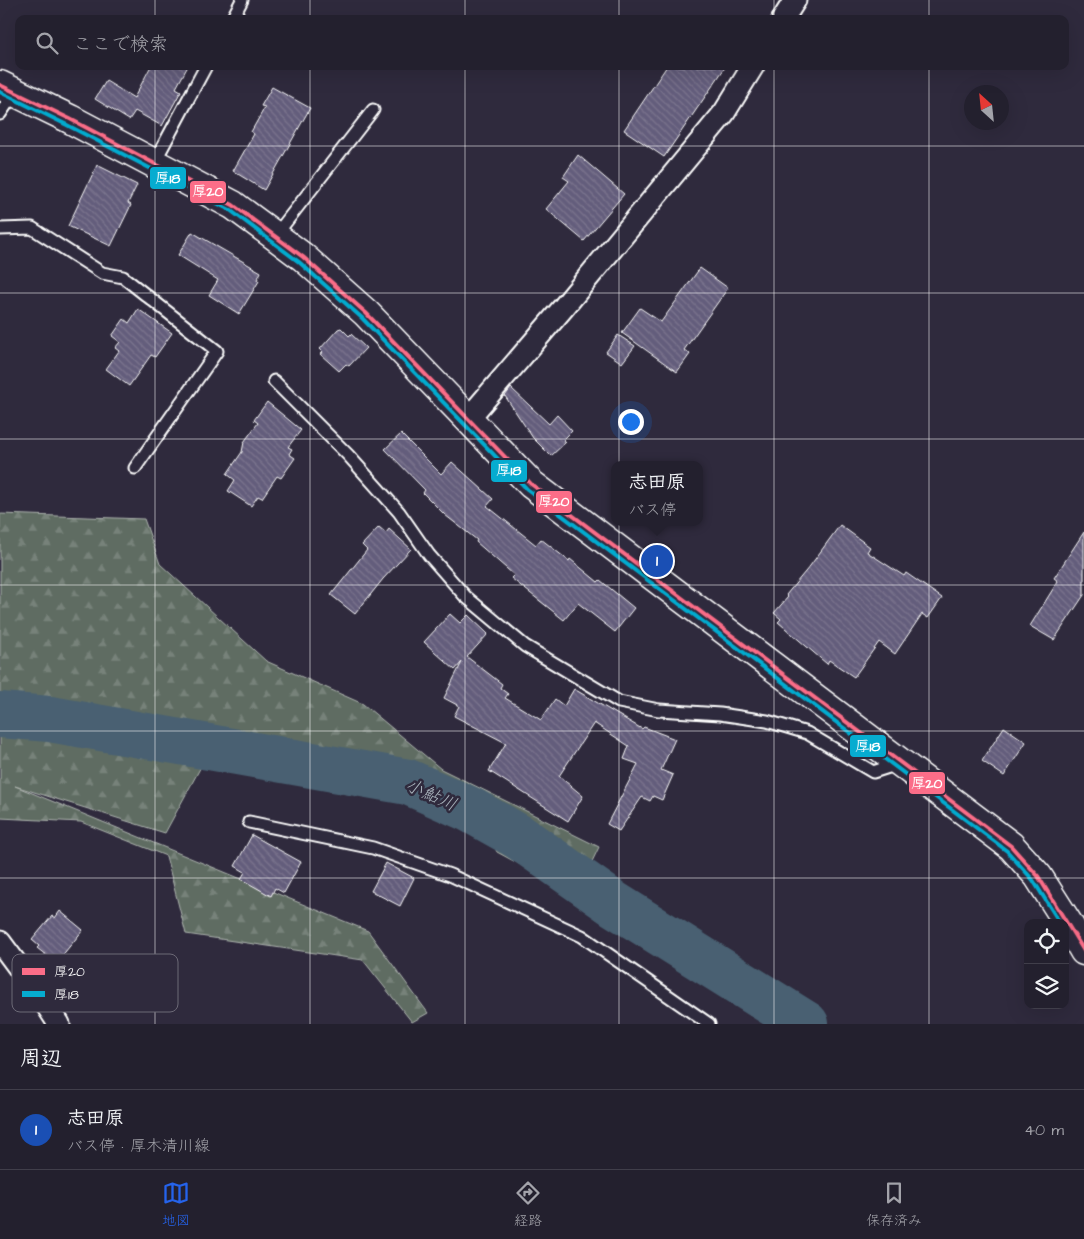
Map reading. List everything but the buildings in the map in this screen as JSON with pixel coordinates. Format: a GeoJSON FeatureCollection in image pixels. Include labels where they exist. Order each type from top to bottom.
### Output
{"type":"FeatureCollection","features":[{"type":"Feature","properties":{"kind":"main road"},"geometry":{"type":"LineString","coordinates":[[8,88],[233,205],[303,257],[366,313],[531,484],[1011,846],[1038,876],[1084,951]]}},
{"type":"Feature","properties":{"kind":"street"},"geometry":{"type":"LineString","coordinates":[[786,15],[795,0]]}},
{"type":"Feature","properties":{"kind":"street"},"geometry":{"type":"LineString","coordinates":[[468,419],[563,308],[724,113],[751,70]]}},
{"type":"Feature","properties":{"kind":"street"},"geometry":{"type":"LineString","coordinates":[[0,942],[12,958]]}},
{"type":"Feature","properties":{"kind":"street"},"geometry":{"type":"LineString","coordinates":[[51,1012],[59,1024]]}},
{"type":"Feature","properties":{"kind":"lane"},"geometry":{"type":"LineString","coordinates":[[234,15],[242,0]]}},
{"type":"Feature","properties":{"kind":"lane"},"geometry":{"type":"LineString","coordinates":[[154,163],[204,70]]}},
{"type":"Feature","properties":{"kind":"lane"},"geometry":{"type":"LineString","coordinates":[[0,114],[8,88]]}},
{"type":"Feature","properties":{"kind":"lane"},"geometry":{"type":"LineString","coordinates":[[275,236],[373,110]]}},
{"type":"Feature","properties":{"kind":"lane"},"geometry":{"type":"LineString","coordinates":[[0,229],[32,228],[102,273],[123,277],[217,350],[135,468]]}},
{"type":"Feature","properties":{"kind":"lane"},"geometry":{"type":"LineString","coordinates":[[274,381],[348,455],[399,512],[429,555],[465,596],[525,646],[565,671],[619,702],[659,710],[720,714],[768,721],[808,733],[873,772],[900,763]]}},
{"type":"Feature","properties":{"kind":"lane"},"geometry":{"type":"LineString","coordinates":[[249,822],[373,848],[450,875],[582,936],[709,1024]]}},
{"type":"Feature","properties":{"kind":"green space"},"geometry":{"type":"Polygon","coordinates":[[[0,514],[144,519],[160,564],[266,661],[363,704],[441,769],[599,847],[576,895],[497,852],[478,818],[197,730],[204,761],[165,833],[15,786],[368,931],[428,1013],[412,1022],[363,960],[186,934],[166,856],[81,822],[0,818],[0,514]]]}},
{"type":"Feature","properties":{"kind":"waterway","name":"小鮎川"},"geometry":{"type":"LineString","coordinates":[[0,715],[50,719],[408,782],[469,809],[519,837],[614,904],[806,1024]]}},
{"type":"Feature","properties":{"kind":"transit line","name":"厚20"},"geometry":{"type":"LineString","coordinates":[[0,85],[70,119],[233,205],[303,257],[366,313],[531,484],[1011,846],[1038,876],[1084,951]]}},
{"type":"Feature","properties":{"kind":"transit line","name":"厚18"},"geometry":{"type":"LineString","coordinates":[[0,92],[230,210],[299,262],[362,318],[527,489],[1007,851],[1033,880],[1057,919]]}},
{"type":"Feature","properties":{"kind":"place","name":"志田原"},"geometry":{"type":"Point","coordinates":[657,561]}}]}
